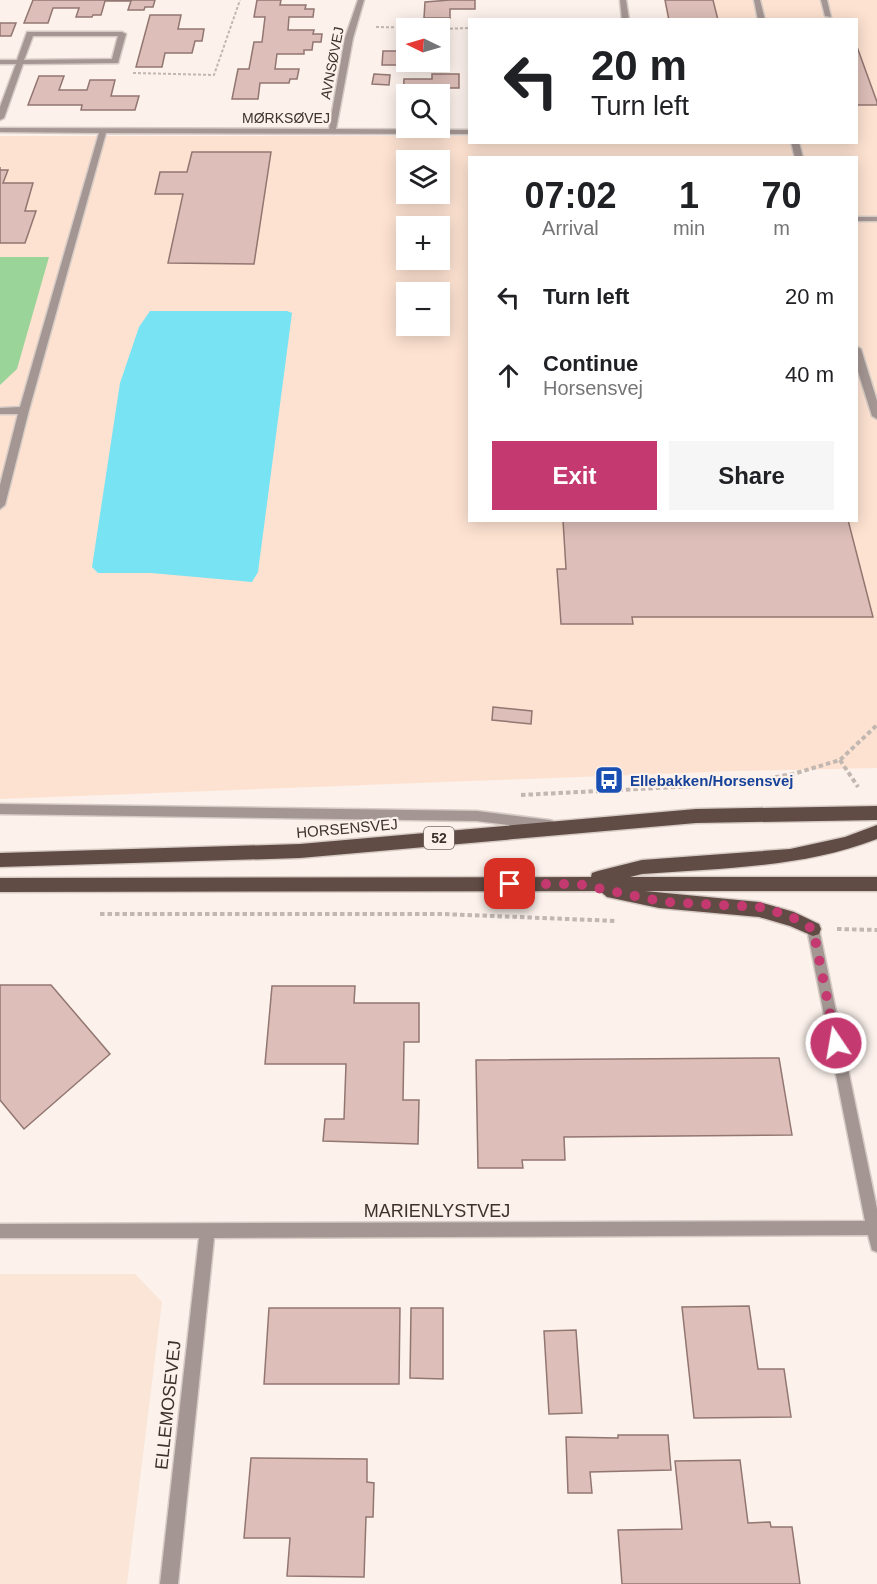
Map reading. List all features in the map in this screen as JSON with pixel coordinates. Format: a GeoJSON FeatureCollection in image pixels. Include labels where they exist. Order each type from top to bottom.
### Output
{"type":"FeatureCollection","features":[{"type":"Feature","properties":{"kind":"main road","name":"HORSENSVEJ"},"geometry":{"type":"LineString","coordinates":[[0,860],[300,851],[696,816],[877,813]]}},
{"type":"Feature","properties":{"kind":"main road"},"geometry":{"type":"LineString","coordinates":[[578,884],[642,867],[790,856],[846,844],[877,832]]}},
{"type":"Feature","properties":{"kind":"main road"},"geometry":{"type":"LineString","coordinates":[[578,884],[664,902],[759,907],[790,916],[813,929]]}},
{"type":"Feature","properties":{"kind":"main road"},"geometry":{"type":"LineString","coordinates":[[0,885],[877,884]]}},
{"type":"Feature","properties":{"kind":"street","name":"AVNSØVEJ"},"geometry":{"type":"LineString","coordinates":[[332,132],[352,27],[361,0]]}},
{"type":"Feature","properties":{"kind":"street"},"geometry":{"type":"LineString","coordinates":[[623,0],[626,18]]}},
{"type":"Feature","properties":{"kind":"street"},"geometry":{"type":"LineString","coordinates":[[757,0],[762,18]]}},
{"type":"Feature","properties":{"kind":"street"},"geometry":{"type":"LineString","coordinates":[[824,0],[829,16]]}},
{"type":"Feature","properties":{"kind":"street"},"geometry":{"type":"LineString","coordinates":[[0,62],[20,62],[115,61],[122,34],[30,34],[20,62],[0,118]]}},
{"type":"Feature","properties":{"kind":"street","name":"MØRKSØVEJ"},"geometry":{"type":"LineString","coordinates":[[0,130],[468,132]]}},
{"type":"Feature","properties":{"kind":"street"},"geometry":{"type":"LineString","coordinates":[[0,506],[24,410],[103,131]]}},
{"type":"Feature","properties":{"kind":"street"},"geometry":{"type":"LineString","coordinates":[[858,219],[877,219]]}},
{"type":"Feature","properties":{"kind":"street"},"geometry":{"type":"LineString","coordinates":[[858,355],[877,416]]}},
{"type":"Feature","properties":{"kind":"street"},"geometry":{"type":"LineString","coordinates":[[0,411],[24,410]]}},
{"type":"Feature","properties":{"kind":"street"},"geometry":{"type":"LineString","coordinates":[[0,809],[477,816],[562,827]]}},
{"type":"Feature","properties":{"kind":"street"},"geometry":{"type":"LineString","coordinates":[[813,929],[877,1245]]}},
{"type":"Feature","properties":{"kind":"street","name":"MARIENLYSTVEJ"},"geometry":{"type":"LineString","coordinates":[[0,1231],[874,1228]]}},
{"type":"Feature","properties":{"kind":"street","name":"ELLEMOSEVEJ"},"geometry":{"type":"LineString","coordinates":[[168,1584],[207,1231]]}},
{"type":"Feature","properties":{"kind":"path"},"geometry":{"type":"LineString","coordinates":[[115,61],[119,72],[214,75],[240,0]]}},
{"type":"Feature","properties":{"kind":"path"},"geometry":{"type":"LineString","coordinates":[[352,27],[396,28]]}},
{"type":"Feature","properties":{"kind":"path"},"geometry":{"type":"LineString","coordinates":[[450,28],[468,27]]}},
{"type":"Feature","properties":{"kind":"path"},"geometry":{"type":"LineString","coordinates":[[96,914],[442,914],[622,921]]}},
{"type":"Feature","properties":{"kind":"path"},"geometry":{"type":"LineString","coordinates":[[813,929],[877,930]]}},
{"type":"Feature","properties":{"kind":"shaded area"},"geometry":{"type":"Polygon","coordinates":[[[664,0],[877,0],[877,768],[736,771],[0,799],[0,136],[450,138],[450,136],[468,136],[468,144],[858,144],[858,18],[667,18],[664,0]]]}},
{"type":"Feature","properties":{"kind":"shaded area"},"geometry":{"type":"Polygon","coordinates":[[[0,1274],[135,1274],[162,1302],[127,1584],[0,1584],[0,1274]]]}},
{"type":"Feature","properties":{"kind":"green space"},"geometry":{"type":"Polygon","coordinates":[[[0,257],[49,257],[17,369],[0,385],[0,257]]]}},
{"type":"Feature","properties":{"kind":"water"},"geometry":{"type":"Polygon","coordinates":[[[150,311],[287,311],[292,313],[258,572],[252,582],[151,573],[98,573],[92,567],[120,383],[139,327],[150,311]]]}},
{"type":"Feature","properties":{"kind":"building"},"geometry":{"type":"Polygon","coordinates":[[[33,0],[155,0],[153,7],[145,7],[144,10],[128,10],[131,1],[105,1],[101,15],[92,17],[76,17],[79,8],[53,8],[48,23],[24,23],[33,0]]]}},
{"type":"Feature","properties":{"kind":"building"},"geometry":{"type":"Polygon","coordinates":[[[257,0],[281,0],[280,5],[306,5],[305,9],[314,9],[313,17],[289,17],[288,30],[314,30],[313,34],[322,34],[321,42],[313,42],[312,50],[304,50],[304,54],[277,54],[275,69],[299,69],[297,79],[290,79],[289,83],[260,83],[258,99],[232,99],[238,69],[249,69],[254,42],[262,42],[265,17],[254,17],[257,0]]]}},
{"type":"Feature","properties":{"kind":"building"},"geometry":{"type":"Polygon","coordinates":[[[475,0],[475,9],[450,9],[450,18],[424,18],[425,2],[475,0]]]}},
{"type":"Feature","properties":{"kind":"building"},"geometry":{"type":"Polygon","coordinates":[[[665,0],[713,0],[718,18],[669,18],[665,0]]]}},
{"type":"Feature","properties":{"kind":"building"},"geometry":{"type":"Polygon","coordinates":[[[150,15],[181,15],[178,29],[204,29],[202,41],[195,41],[192,53],[165,53],[162,67],[136,67],[150,15]]]}},
{"type":"Feature","properties":{"kind":"building"},"geometry":{"type":"Polygon","coordinates":[[[0,23],[16,23],[11,36],[0,36],[0,23]]]}},
{"type":"Feature","properties":{"kind":"building"},"geometry":{"type":"Polygon","coordinates":[[[858,50],[877,102],[877,105],[858,105],[858,50]]]}},
{"type":"Feature","properties":{"kind":"building"},"geometry":{"type":"Polygon","coordinates":[[[383,51],[396,51],[396,65],[382,65],[383,51]]]}},
{"type":"Feature","properties":{"kind":"building"},"geometry":{"type":"Polygon","coordinates":[[[374,74],[390,75],[389,85],[372,84],[374,74]]]}},
{"type":"Feature","properties":{"kind":"building"},"geometry":{"type":"Polygon","coordinates":[[[432,74],[459,74],[459,88],[450,88],[450,84],[404,84],[404,79],[432,79],[432,74]]]}},
{"type":"Feature","properties":{"kind":"building"},"geometry":{"type":"Polygon","coordinates":[[[39,76],[64,76],[59,90],[87,90],[90,80],[115,80],[111,96],[139,96],[135,110],[81,110],[82,105],[28,105],[39,76]]]}},
{"type":"Feature","properties":{"kind":"building"},"geometry":{"type":"Polygon","coordinates":[[[192,152],[271,152],[254,264],[168,263],[183,194],[155,194],[160,172],[187,172],[192,152]]]}},
{"type":"Feature","properties":{"kind":"building"},"geometry":{"type":"Polygon","coordinates":[[[0,170],[8,170],[3,183],[33,183],[25,211],[36,211],[25,243],[0,243],[0,170]]]}},
{"type":"Feature","properties":{"kind":"building"},"geometry":{"type":"Polygon","coordinates":[[[563,522],[849,522],[873,617],[632,617],[633,624],[561,624],[557,569],[566,569],[563,522]]]}},
{"type":"Feature","properties":{"kind":"building"},"geometry":{"type":"Polygon","coordinates":[[[493,707],[532,711],[531,724],[492,720],[493,707]]]}},
{"type":"Feature","properties":{"kind":"building"},"geometry":{"type":"Polygon","coordinates":[[[0,985],[51,985],[110,1054],[24,1129],[0,1100],[0,985]]]}},
{"type":"Feature","properties":{"kind":"building"},"geometry":{"type":"Polygon","coordinates":[[[272,986],[355,986],[354,1003],[419,1003],[419,1042],[404,1042],[403,1100],[419,1100],[418,1144],[323,1141],[325,1119],[344,1119],[346,1064],[265,1064],[272,986]]]}},
{"type":"Feature","properties":{"kind":"building"},"geometry":{"type":"Polygon","coordinates":[[[779,1058],[792,1135],[564,1137],[565,1160],[522,1160],[523,1168],[478,1168],[476,1060],[779,1058]]]}},
{"type":"Feature","properties":{"kind":"building"},"geometry":{"type":"Polygon","coordinates":[[[749,1306],[758,1369],[784,1369],[791,1417],[694,1418],[682,1307],[749,1306]]]}},
{"type":"Feature","properties":{"kind":"building"},"geometry":{"type":"Polygon","coordinates":[[[269,1308],[400,1308],[399,1384],[264,1384],[269,1308]]]}},
{"type":"Feature","properties":{"kind":"building"},"geometry":{"type":"Polygon","coordinates":[[[411,1308],[443,1308],[443,1379],[410,1378],[411,1308]]]}},
{"type":"Feature","properties":{"kind":"building"},"geometry":{"type":"Polygon","coordinates":[[[576,1330],[582,1413],[549,1414],[544,1331],[576,1330]]]}},
{"type":"Feature","properties":{"kind":"building"},"geometry":{"type":"Polygon","coordinates":[[[618,1435],[668,1435],[671,1470],[590,1472],[592,1493],[568,1493],[566,1437],[618,1438],[618,1435]]]}},
{"type":"Feature","properties":{"kind":"building"},"geometry":{"type":"Polygon","coordinates":[[[251,1458],[367,1459],[367,1482],[374,1483],[373,1517],[366,1517],[364,1577],[287,1576],[290,1538],[244,1538],[251,1458]]]}},
{"type":"Feature","properties":{"kind":"building"},"geometry":{"type":"Polygon","coordinates":[[[740,1460],[748,1523],[770,1522],[771,1527],[792,1527],[800,1584],[622,1584],[618,1530],[682,1529],[675,1461],[740,1460]]]}},
{"type":"Feature","properties":{"kind":"place","name":"Ellebakken/Horsensvej"},"geometry":{"type":"Point","coordinates":[609,780]}},
{"type":"Feature","properties":{"kind":"route"},"geometry":{"type":"LineString","coordinates":[[510,884],[578,884],[664,902],[759,907],[790,916],[813,929],[836,1043]]}}]}
